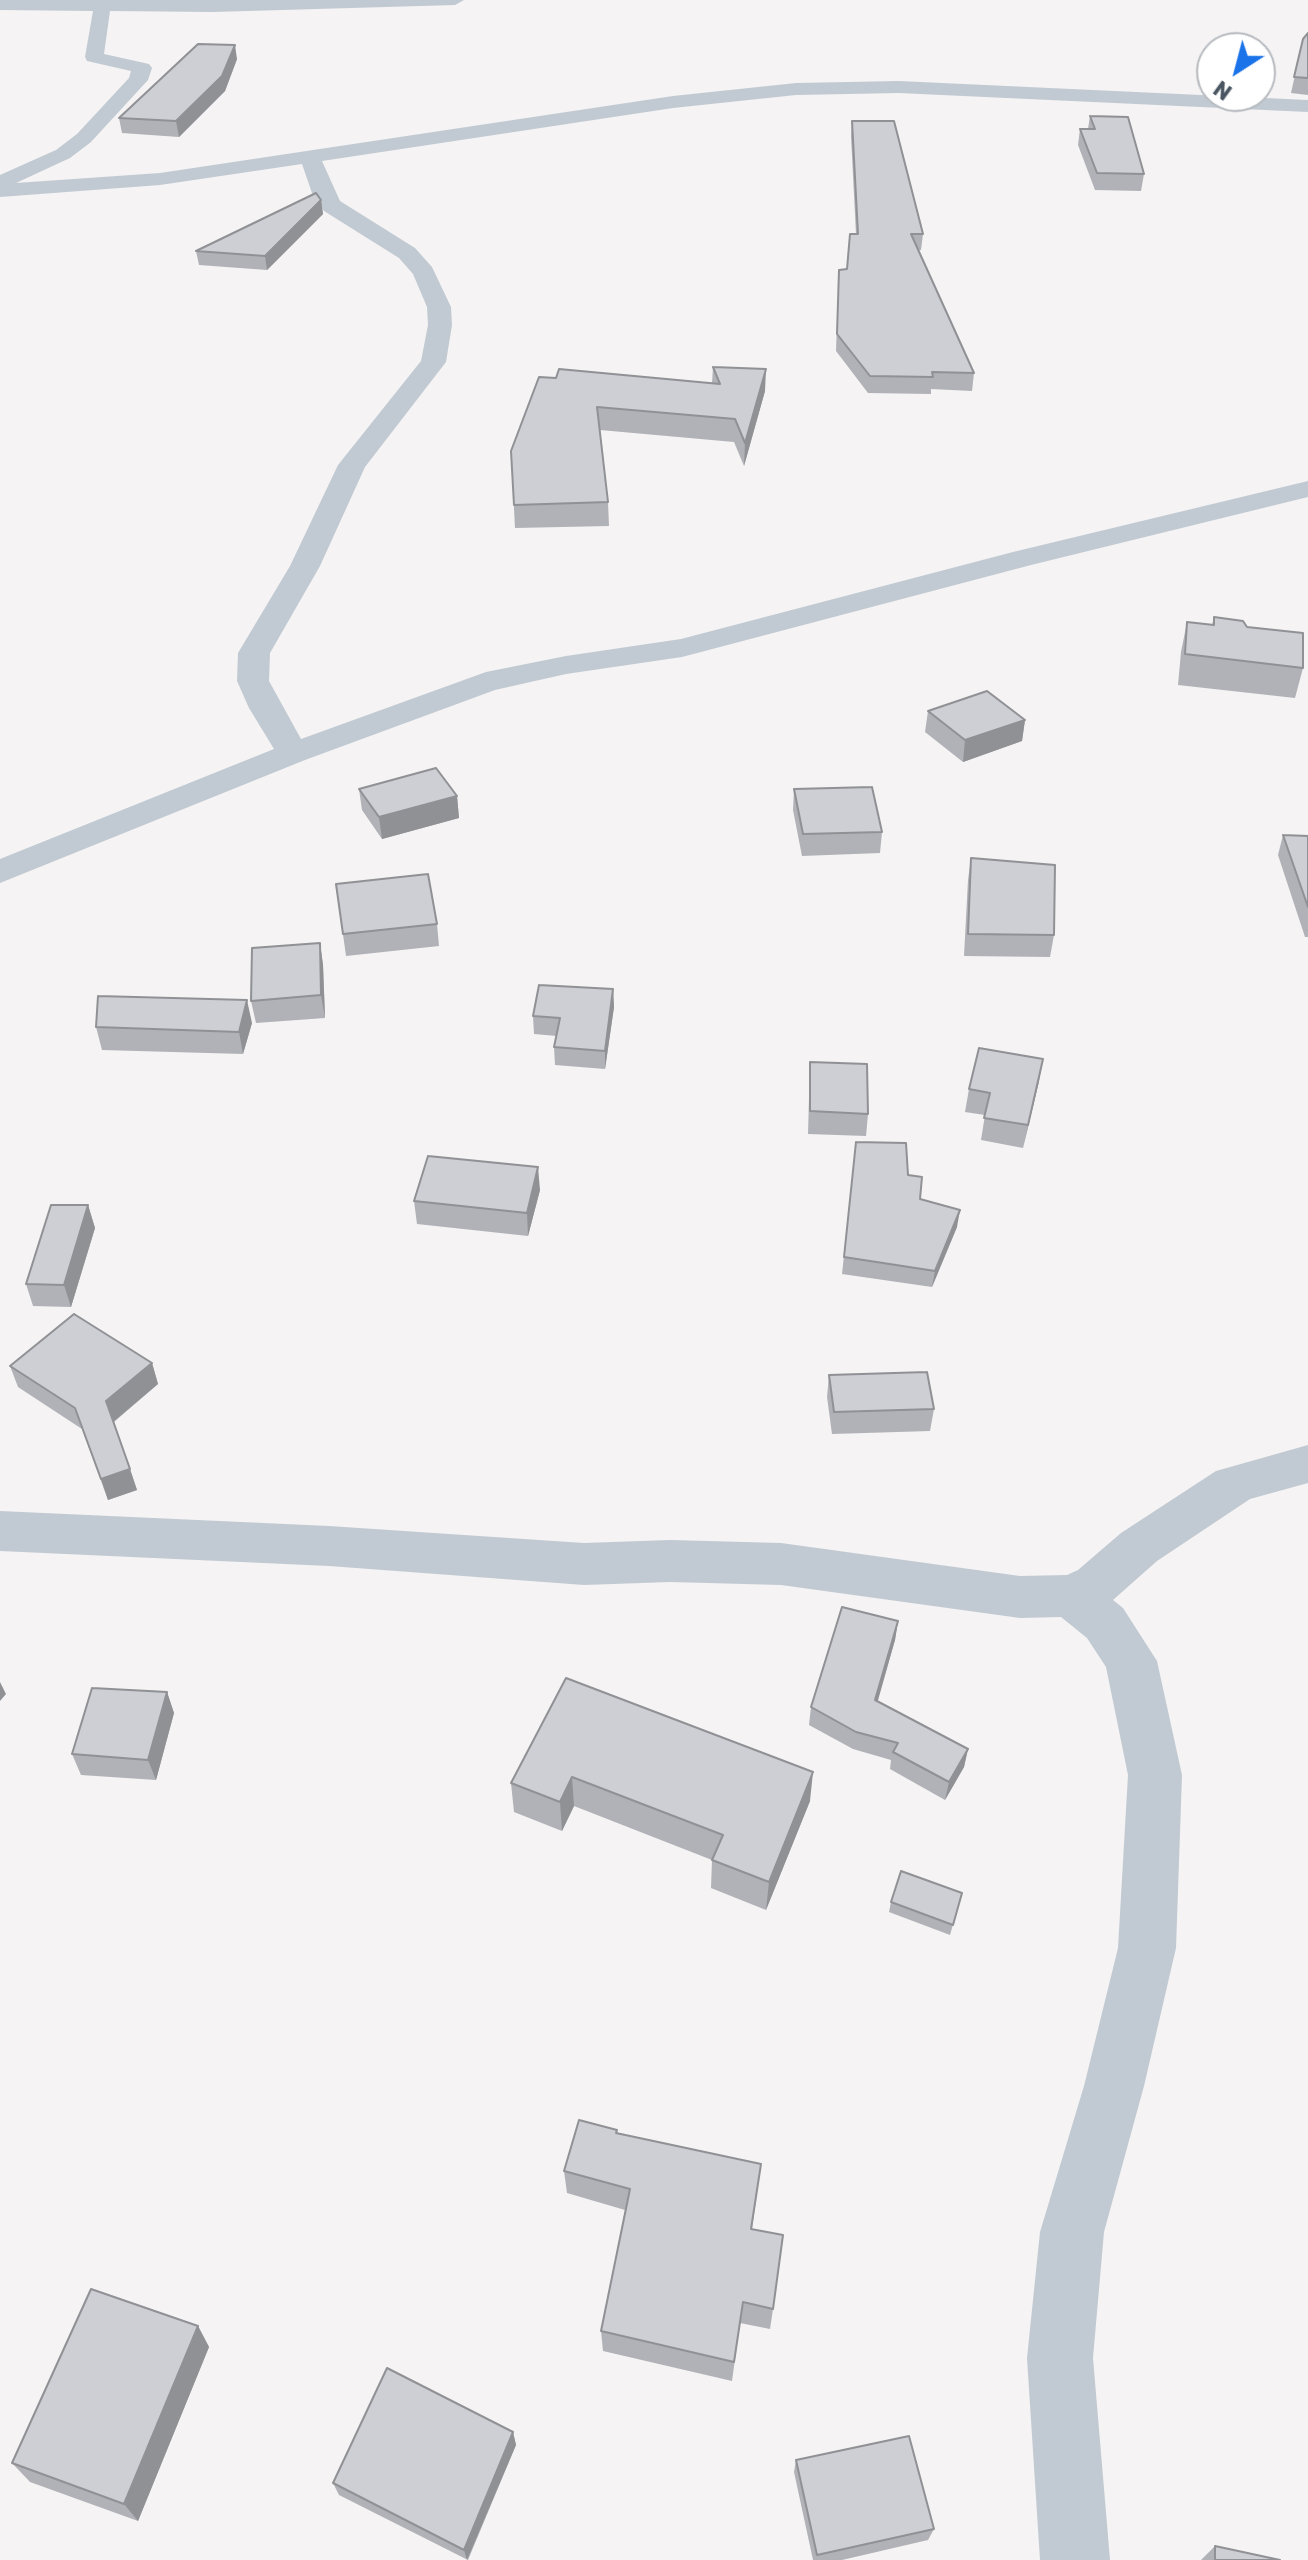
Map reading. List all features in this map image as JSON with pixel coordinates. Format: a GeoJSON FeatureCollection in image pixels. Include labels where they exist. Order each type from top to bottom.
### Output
{"type":"FeatureCollection","features":[{"type":"Feature","properties":{"kind":"street"},"geometry":{"type":"LineString","coordinates":[[0,5],[102,8],[455,0]]}},
{"type":"Feature","properties":{"kind":"street"},"geometry":{"type":"LineString","coordinates":[[0,183],[63,154],[84,138],[138,80],[142,68],[94,57],[102,8]]}},
{"type":"Feature","properties":{"kind":"street"},"geometry":{"type":"LineString","coordinates":[[0,191],[160,179],[673,102],[796,89],[899,87],[1308,106]]}},
{"type":"Feature","properties":{"kind":"street"},"geometry":{"type":"LineString","coordinates":[[293,753],[265,708],[253,681],[254,653],[305,566],[352,465],[433,362],[440,325],[439,307],[424,272],[407,253],[332,206],[323,193],[310,157]]}},
{"type":"Feature","properties":{"kind":"street"},"geometry":{"type":"LineString","coordinates":[[0,872],[293,753],[486,682],[566,665],[682,648],[1023,558],[1308,489]]}},
{"type":"Feature","properties":{"kind":"street"},"geometry":{"type":"LineString","coordinates":[[0,1531],[329,1546],[584,1564],[670,1561],[781,1564],[1020,1597],[1071,1596],[1096,1585],[1139,1547],[1233,1485],[1308,1464]]}},
{"type":"Feature","properties":{"kind":"street"},"geometry":{"type":"LineString","coordinates":[[1071,1596],[1105,1623],[1131,1661],[1155,1775],[1147,1948],[1114,2086],[1072,2232],[1060,2358],[1075,2560]]}},
{"type":"Feature","properties":{"kind":"building"},"geometry":{"type":"Polygon","coordinates":[[[1308,33],[1308,78],[1294,77],[1303,39],[1308,33]]]}},
{"type":"Feature","properties":{"kind":"building"},"geometry":{"type":"Polygon","coordinates":[[[198,44],[235,45],[222,76],[176,121],[119,118],[198,44]]]}},
{"type":"Feature","properties":{"kind":"building"},"geometry":{"type":"Polygon","coordinates":[[[1090,116],[1128,117],[1144,174],[1097,173],[1080,129],[1095,129],[1090,116]]]}},
{"type":"Feature","properties":{"kind":"building"},"geometry":{"type":"Polygon","coordinates":[[[852,121],[894,121],[923,234],[911,234],[974,373],[932,372],[933,377],[870,376],[837,334],[839,270],[847,269],[850,234],[858,234],[852,121]]]}},
{"type":"Feature","properties":{"kind":"building"},"geometry":{"type":"Polygon","coordinates":[[[316,193],[321,200],[265,256],[196,251],[316,193]]]}},
{"type":"Feature","properties":{"kind":"building"},"geometry":{"type":"Polygon","coordinates":[[[713,367],[766,369],[745,443],[735,419],[597,407],[608,502],[514,505],[511,451],[539,377],[556,378],[559,369],[720,384],[713,367]]]}},
{"type":"Feature","properties":{"kind":"building"},"geometry":{"type":"Polygon","coordinates":[[[1214,617],[1243,621],[1247,627],[1303,633],[1303,668],[1185,654],[1187,622],[1214,625],[1214,617]]]}},
{"type":"Feature","properties":{"kind":"building"},"geometry":{"type":"Polygon","coordinates":[[[987,691],[1025,720],[965,740],[928,711],[987,691]]]}},
{"type":"Feature","properties":{"kind":"building"},"geometry":{"type":"Polygon","coordinates":[[[436,768],[457,796],[379,817],[359,789],[436,768]]]}},
{"type":"Feature","properties":{"kind":"building"},"geometry":{"type":"Polygon","coordinates":[[[872,787],[882,832],[803,834],[794,789],[872,787]]]}},
{"type":"Feature","properties":{"kind":"building"},"geometry":{"type":"Polygon","coordinates":[[[1283,835],[1308,836],[1308,907],[1283,835]]]}},
{"type":"Feature","properties":{"kind":"building"},"geometry":{"type":"Polygon","coordinates":[[[971,858],[1055,865],[1054,935],[968,934],[971,858]]]}},
{"type":"Feature","properties":{"kind":"building"},"geometry":{"type":"Polygon","coordinates":[[[428,874],[437,924],[343,934],[336,884],[428,874]]]}},
{"type":"Feature","properties":{"kind":"building"},"geometry":{"type":"Polygon","coordinates":[[[320,943],[321,995],[251,1001],[252,948],[320,943]]]}},
{"type":"Feature","properties":{"kind":"building"},"geometry":{"type":"Polygon","coordinates":[[[539,985],[613,989],[605,1051],[554,1047],[560,1018],[533,1016],[539,985]]]}},
{"type":"Feature","properties":{"kind":"building"},"geometry":{"type":"Polygon","coordinates":[[[98,996],[247,1000],[239,1032],[96,1027],[98,996]]]}},
{"type":"Feature","properties":{"kind":"building"},"geometry":{"type":"Polygon","coordinates":[[[979,1048],[1043,1059],[1028,1125],[984,1118],[990,1093],[969,1089],[979,1048]]]}},
{"type":"Feature","properties":{"kind":"building"},"geometry":{"type":"Polygon","coordinates":[[[810,1062],[867,1064],[868,1114],[810,1111],[810,1062]]]}},
{"type":"Feature","properties":{"kind":"building"},"geometry":{"type":"Polygon","coordinates":[[[856,1142],[906,1143],[908,1175],[922,1177],[920,1199],[960,1210],[935,1271],[844,1257],[856,1142]]]}},
{"type":"Feature","properties":{"kind":"building"},"geometry":{"type":"Polygon","coordinates":[[[428,1156],[538,1167],[527,1213],[414,1201],[428,1156]]]}},
{"type":"Feature","properties":{"kind":"building"},"geometry":{"type":"Polygon","coordinates":[[[51,1205],[88,1205],[64,1285],[26,1284],[51,1205]]]}},
{"type":"Feature","properties":{"kind":"building"},"geometry":{"type":"Polygon","coordinates":[[[74,1314],[152,1363],[106,1401],[130,1469],[101,1479],[75,1408],[10,1366],[74,1314]]]}},
{"type":"Feature","properties":{"kind":"building"},"geometry":{"type":"Polygon","coordinates":[[[927,1372],[934,1409],[834,1412],[829,1375],[927,1372]]]}},
{"type":"Feature","properties":{"kind":"building"},"geometry":{"type":"Polygon","coordinates":[[[842,1607],[898,1621],[875,1700],[968,1749],[949,1782],[893,1752],[898,1743],[856,1732],[811,1707],[842,1607]]]}},
{"type":"Feature","properties":{"kind":"building"},"geometry":{"type":"Polygon","coordinates":[[[566,1678],[813,1772],[769,1882],[712,1860],[723,1835],[572,1777],[560,1802],[511,1783],[566,1678]]]}},
{"type":"Feature","properties":{"kind":"building"},"geometry":{"type":"Polygon","coordinates":[[[92,1688],[167,1692],[148,1760],[72,1754],[92,1688]]]}},
{"type":"Feature","properties":{"kind":"building"},"geometry":{"type":"Polygon","coordinates":[[[901,1871],[962,1893],[953,1925],[891,1902],[901,1871]]]}},
{"type":"Feature","properties":{"kind":"building"},"geometry":{"type":"Polygon","coordinates":[[[579,2120],[617,2130],[616,2133],[761,2164],[751,2229],[783,2235],[773,2309],[743,2302],[734,2362],[601,2331],[630,2189],[564,2171],[579,2120]]]}},
{"type":"Feature","properties":{"kind":"building"},"geometry":{"type":"Polygon","coordinates":[[[91,2289],[198,2326],[124,2504],[12,2463],[91,2289]]]}},
{"type":"Feature","properties":{"kind":"building"},"geometry":{"type":"Polygon","coordinates":[[[387,2368],[513,2432],[464,2550],[333,2483],[387,2368]]]}},
{"type":"Feature","properties":{"kind":"building"},"geometry":{"type":"Polygon","coordinates":[[[909,2436],[934,2529],[817,2555],[796,2460],[909,2436]]]}},
{"type":"Feature","properties":{"kind":"building"},"geometry":{"type":"Polygon","coordinates":[[[1215,2546],[1280,2560],[1215,2560],[1215,2546]]]}}]}
